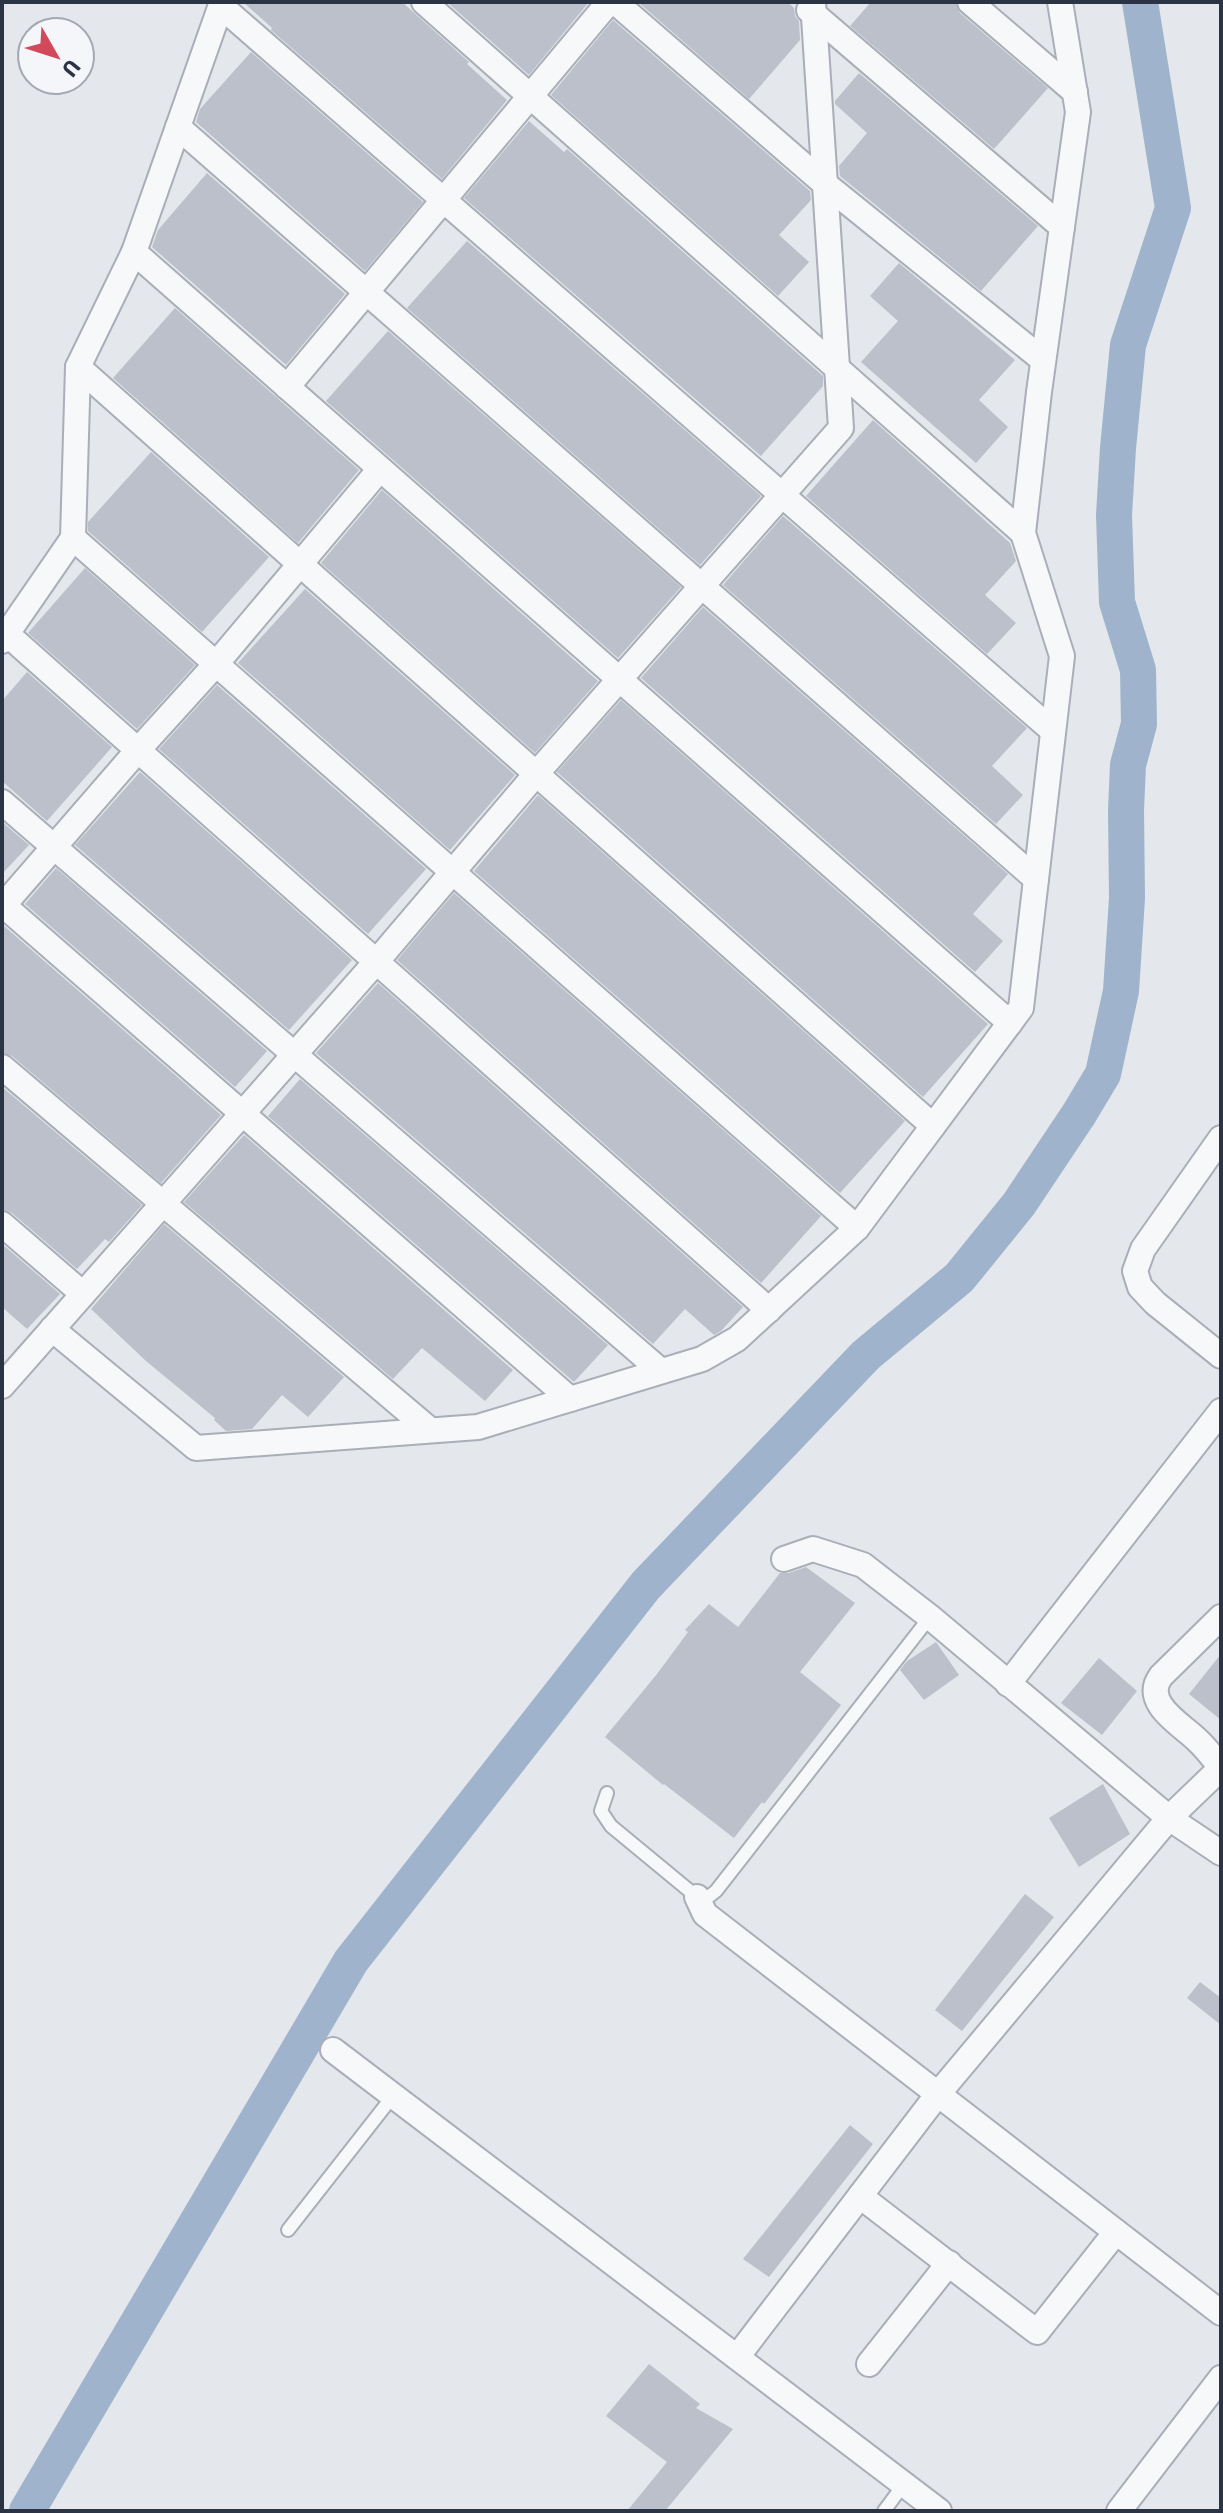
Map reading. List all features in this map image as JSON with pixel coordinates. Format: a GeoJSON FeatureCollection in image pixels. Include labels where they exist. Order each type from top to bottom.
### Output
{"type":"FeatureCollection","features":[{"type":"Feature","properties":{"kind":"street"},"geometry":{"type":"LineString","coordinates":[[424,2],[1023,533]]}},
{"type":"Feature","properties":{"kind":"street"},"geometry":{"type":"LineString","coordinates":[[287,387],[609,2]]}},
{"type":"Feature","properties":{"kind":"street"},"geometry":{"type":"LineString","coordinates":[[615,2],[825,184],[1043,360]]}},
{"type":"Feature","properties":{"kind":"street"},"geometry":{"type":"LineString","coordinates":[[970,2],[1075,92]]}},
{"type":"Feature","properties":{"kind":"street"},"geometry":{"type":"LineString","coordinates":[[52,1329],[196,1448],[478,1427],[702,1359],[737,1339],[857,1228],[1021,1008],[1062,656],[1023,533],[1043,360],[1078,112],[1060,2]]}},
{"type":"Feature","properties":{"kind":"street"},"geometry":{"type":"LineString","coordinates":[[769,1310],[138,750],[5,637],[73,538],[78,367],[134,252],[222,4],[1053,731]]}},
{"type":"Feature","properties":{"kind":"street"},"geometry":{"type":"LineString","coordinates":[[2,1386],[841,428],[825,184],[809,6]]}},
{"type":"Feature","properties":{"kind":"street"},"geometry":{"type":"LineString","coordinates":[[809,6],[1062,227]]}},
{"type":"Feature","properties":{"kind":"street"},"geometry":{"type":"LineString","coordinates":[[178,127],[1036,879]]}},
{"type":"Feature","properties":{"kind":"street"},"geometry":{"type":"LineString","coordinates":[[134,252],[1010,1023]]}},
{"type":"Feature","properties":{"kind":"street"},"geometry":{"type":"LineString","coordinates":[[78,367],[933,1126]]}},
{"type":"Feature","properties":{"kind":"street"},"geometry":{"type":"LineString","coordinates":[[380,469],[216,664],[2,906],[570,1399]]}},
{"type":"Feature","properties":{"kind":"street"},"geometry":{"type":"LineString","coordinates":[[73,538],[857,1228]]}},
{"type":"Feature","properties":{"kind":"street"},"geometry":{"type":"LineString","coordinates":[[2,802],[661,1371]]}},
{"type":"Feature","properties":{"kind":"street"},"geometry":{"type":"LineString","coordinates":[[2,1067],[430,1430]]}},
{"type":"Feature","properties":{"kind":"street"},"geometry":{"type":"LineString","coordinates":[[1221,1138],[1143,1249],[1135,1271],[1140,1287],[1155,1303],[1221,1356]]}},
{"type":"Feature","properties":{"kind":"street"},"geometry":{"type":"LineString","coordinates":[[2,1224],[83,1294]]}},
{"type":"Feature","properties":{"kind":"street"},"geometry":{"type":"LineString","coordinates":[[1008,1684],[1221,1411]]}},
{"type":"Feature","properties":{"kind":"street"},"geometry":{"type":"LineString","coordinates":[[784,1559],[813,1549],[863,1565],[930,1617],[1169,1818],[1221,1853]]}},
{"type":"Feature","properties":{"kind":"street"},"geometry":{"type":"LineString","coordinates":[[737,2357],[938,2094],[1169,1818],[1221,1768],[1196,1738],[1162,1708],[1156,1689],[1161,1676],[1221,1617]]}},
{"type":"Feature","properties":{"kind":"street"},"geometry":{"type":"LineString","coordinates":[[697,1897],[705,1914],[1221,2313]]}},
{"type":"Feature","properties":{"kind":"street"},"geometry":{"type":"LineString","coordinates":[[333,2050],[939,2511]]}},
{"type":"Feature","properties":{"kind":"street"},"geometry":{"type":"LineString","coordinates":[[860,2196],[1037,2332],[1116,2232]]}},
{"type":"Feature","properties":{"kind":"street"},"geometry":{"type":"LineString","coordinates":[[869,2364],[949,2263]]}},
{"type":"Feature","properties":{"kind":"street"},"geometry":{"type":"LineString","coordinates":[[1119,2511],[1221,2378]]}},
{"type":"Feature","properties":{"kind":"lane"},"geometry":{"type":"LineString","coordinates":[[607,1793],[601,1811],[611,1826],[697,1897],[707,1898],[716,1891],[930,1617]]}},
{"type":"Feature","properties":{"kind":"lane"},"geometry":{"type":"LineString","coordinates":[[288,2230],[393,2096]]}},
{"type":"Feature","properties":{"kind":"lane"},"geometry":{"type":"LineString","coordinates":[[884,2511],[904,2484]]}},
{"type":"Feature","properties":{"kind":"building"},"geometry":{"type":"Polygon","coordinates":[[[243,2],[402,2],[507,100],[442,179],[243,2]]]}},
{"type":"Feature","properties":{"kind":"building"},"geometry":{"type":"Polygon","coordinates":[[[447,2],[589,2],[529,75],[447,2]]]}},
{"type":"Feature","properties":{"kind":"building"},"geometry":{"type":"Polygon","coordinates":[[[638,2],[788,2],[799,21],[800,40],[749,99],[638,2]]]}},
{"type":"Feature","properties":{"kind":"building"},"geometry":{"type":"Polygon","coordinates":[[[871,2],[955,2],[960,13],[1048,88],[994,149],[850,26],[871,2]]]}},
{"type":"Feature","properties":{"kind":"building"},"geometry":{"type":"Polygon","coordinates":[[[613,20],[810,191],[811,200],[779,235],[809,262],[778,296],[551,95],[613,20]]]}},
{"type":"Feature","properties":{"kind":"building"},"geometry":{"type":"Polygon","coordinates":[[[251,52],[423,202],[365,271],[196,122],[200,109],[251,52]]]}},
{"type":"Feature","properties":{"kind":"building"},"geometry":{"type":"Polygon","coordinates":[[[859,73],[1038,226],[981,291],[840,176],[839,166],[867,133],[835,104],[859,73]]]}},
{"type":"Feature","properties":{"kind":"building"},"geometry":{"type":"Polygon","coordinates":[[[529,121],[564,152],[567,149],[823,376],[823,386],[761,456],[464,198],[529,121]]]}},
{"type":"Feature","properties":{"kind":"building"},"geometry":{"type":"Polygon","coordinates":[[[207,173],[345,294],[286,365],[152,247],[158,230],[207,173]]]}},
{"type":"Feature","properties":{"kind":"building"},"geometry":{"type":"Polygon","coordinates":[[[467,241],[761,496],[700,565],[407,308],[467,241]]]}},
{"type":"Feature","properties":{"kind":"building"},"geometry":{"type":"Polygon","coordinates":[[[899,263],[1015,360],[979,400],[1008,427],[976,463],[861,362],[898,321],[870,296],[899,263]]]}},
{"type":"Feature","properties":{"kind":"building"},"geometry":{"type":"Polygon","coordinates":[[[175,308],[359,470],[298,543],[113,378],[175,308]]]}},
{"type":"Feature","properties":{"kind":"building"},"geometry":{"type":"Polygon","coordinates":[[[388,331],[681,587],[618,658],[326,401],[388,331]]]}},
{"type":"Feature","properties":{"kind":"building"},"geometry":{"type":"Polygon","coordinates":[[[873,420],[1010,543],[1016,561],[985,595],[1016,623],[987,654],[806,496],[873,420]]]}},
{"type":"Feature","properties":{"kind":"building"},"geometry":{"type":"Polygon","coordinates":[[[151,452],[269,557],[202,632],[88,531],[88,522],[151,452]]]}},
{"type":"Feature","properties":{"kind":"building"},"geometry":{"type":"Polygon","coordinates":[[[382,490],[598,681],[535,753],[321,563],[382,490]]]}},
{"type":"Feature","properties":{"kind":"building"},"geometry":{"type":"Polygon","coordinates":[[[783,516],[1027,728],[992,766],[1023,795],[996,824],[723,585],[783,516]]]}},
{"type":"Feature","properties":{"kind":"building"},"geometry":{"type":"Polygon","coordinates":[[[85,568],[195,665],[137,729],[28,633],[85,568]]]}},
{"type":"Feature","properties":{"kind":"building"},"geometry":{"type":"Polygon","coordinates":[[[305,589],[515,775],[450,850],[238,663],[305,589]]]}},
{"type":"Feature","properties":{"kind":"building"},"geometry":{"type":"Polygon","coordinates":[[[703,607],[1008,874],[973,914],[1003,941],[975,972],[641,678],[703,607]]]}},
{"type":"Feature","properties":{"kind":"building"},"geometry":{"type":"Polygon","coordinates":[[[27,672],[112,747],[47,821],[2,781],[2,701],[27,672]]]}},
{"type":"Feature","properties":{"kind":"building"},"geometry":{"type":"Polygon","coordinates":[[[217,685],[426,869],[368,934],[159,749],[217,685]]]}},
{"type":"Feature","properties":{"kind":"building"},"geometry":{"type":"Polygon","coordinates":[[[621,700],[988,1024],[923,1097],[557,772],[621,700]]]}},
{"type":"Feature","properties":{"kind":"building"},"geometry":{"type":"Polygon","coordinates":[[[140,772],[352,960],[289,1030],[75,845],[140,772]]]}},
{"type":"Feature","properties":{"kind":"building"},"geometry":{"type":"Polygon","coordinates":[[[538,795],[905,1121],[840,1193],[474,871],[538,795]]]}},
{"type":"Feature","properties":{"kind":"building"},"geometry":{"type":"Polygon","coordinates":[[[2,822],[29,845],[2,874],[2,822]]]}},
{"type":"Feature","properties":{"kind":"building"},"geometry":{"type":"Polygon","coordinates":[[[56,868],[267,1051],[235,1087],[25,904],[56,868]]]}},
{"type":"Feature","properties":{"kind":"building"},"geometry":{"type":"Polygon","coordinates":[[[454,893],[821,1216],[761,1283],[397,960],[454,893]]]}},
{"type":"Feature","properties":{"kind":"building"},"geometry":{"type":"Polygon","coordinates":[[[4,926],[221,1115],[161,1183],[12,1056],[2,1052],[4,926]]]}},
{"type":"Feature","properties":{"kind":"building"},"geometry":{"type":"Polygon","coordinates":[[[378,983],[743,1307],[721,1331],[714,1335],[685,1309],[653,1344],[316,1053],[378,983]]]}},
{"type":"Feature","properties":{"kind":"building"},"geometry":{"type":"Polygon","coordinates":[[[300,1079],[608,1345],[574,1382],[268,1116],[300,1079]]]}},
{"type":"Feature","properties":{"kind":"building"},"geometry":{"type":"Polygon","coordinates":[[[2,1087],[142,1205],[109,1242],[105,1239],[77,1269],[12,1213],[2,1209],[2,1087]]]}},
{"type":"Feature","properties":{"kind":"building"},"geometry":{"type":"Polygon","coordinates":[[[244,1135],[513,1370],[485,1401],[422,1348],[393,1379],[184,1202],[244,1135]]]}},
{"type":"Feature","properties":{"kind":"building"},"geometry":{"type":"Polygon","coordinates":[[[164,1224],[344,1377],[308,1417],[282,1395],[252,1429],[226,1431],[91,1309],[164,1224]]]}},
{"type":"Feature","properties":{"kind":"building"},"geometry":{"type":"Polygon","coordinates":[[[2,1244],[60,1294],[27,1329],[2,1307],[2,1244]]]}},
{"type":"Feature","properties":{"kind":"building"},"geometry":{"type":"Polygon","coordinates":[[[806,1567],[855,1603],[800,1672],[841,1705],[734,1838],[605,1737],[657,1674],[688,1632],[685,1630],[709,1604],[738,1627],[780,1573],[806,1567]]]}},
{"type":"Feature","properties":{"kind":"building"},"geometry":{"type":"Polygon","coordinates":[[[936,1642],[959,1675],[924,1700],[900,1670],[907,1661],[936,1642]]]}},
{"type":"Feature","properties":{"kind":"building"},"geometry":{"type":"Polygon","coordinates":[[[1221,1654],[1221,1720],[1189,1694],[1221,1654]]]}},
{"type":"Feature","properties":{"kind":"building"},"geometry":{"type":"Polygon","coordinates":[[[1099,1658],[1137,1691],[1102,1735],[1061,1703],[1099,1658]]]}},
{"type":"Feature","properties":{"kind":"building"},"geometry":{"type":"Polygon","coordinates":[[[1103,1784],[1130,1834],[1079,1867],[1049,1818],[1103,1784]]]}},
{"type":"Feature","properties":{"kind":"building"},"geometry":{"type":"Polygon","coordinates":[[[1025,1894],[1054,1917],[962,2031],[935,2010],[1025,1894]]]}},
{"type":"Feature","properties":{"kind":"building"},"geometry":{"type":"Polygon","coordinates":[[[1200,1982],[1221,1998],[1221,2025],[1187,1998],[1200,1982]]]}},
{"type":"Feature","properties":{"kind":"building"},"geometry":{"type":"Polygon","coordinates":[[[850,2125],[873,2144],[769,2277],[743,2259],[850,2125]]]}},
{"type":"Feature","properties":{"kind":"building"},"geometry":{"type":"Polygon","coordinates":[[[649,2364],[700,2404],[696,2408],[733,2429],[665,2511],[627,2511],[667,2462],[606,2416],[649,2364]]]}},
{"type":"Feature","properties":{"kind":"waterway"},"geometry":{"type":"LineString","coordinates":[[27,2511],[351,1961],[646,1585],[866,1355],[959,1278],[1019,1204],[1103,1074],[1121,991],[1127,898],[1128,765],[1139,724],[1138,670],[1117,602],[1114,515],[1118,448],[1128,345],[1173,208],[1140,2]]}}]}
